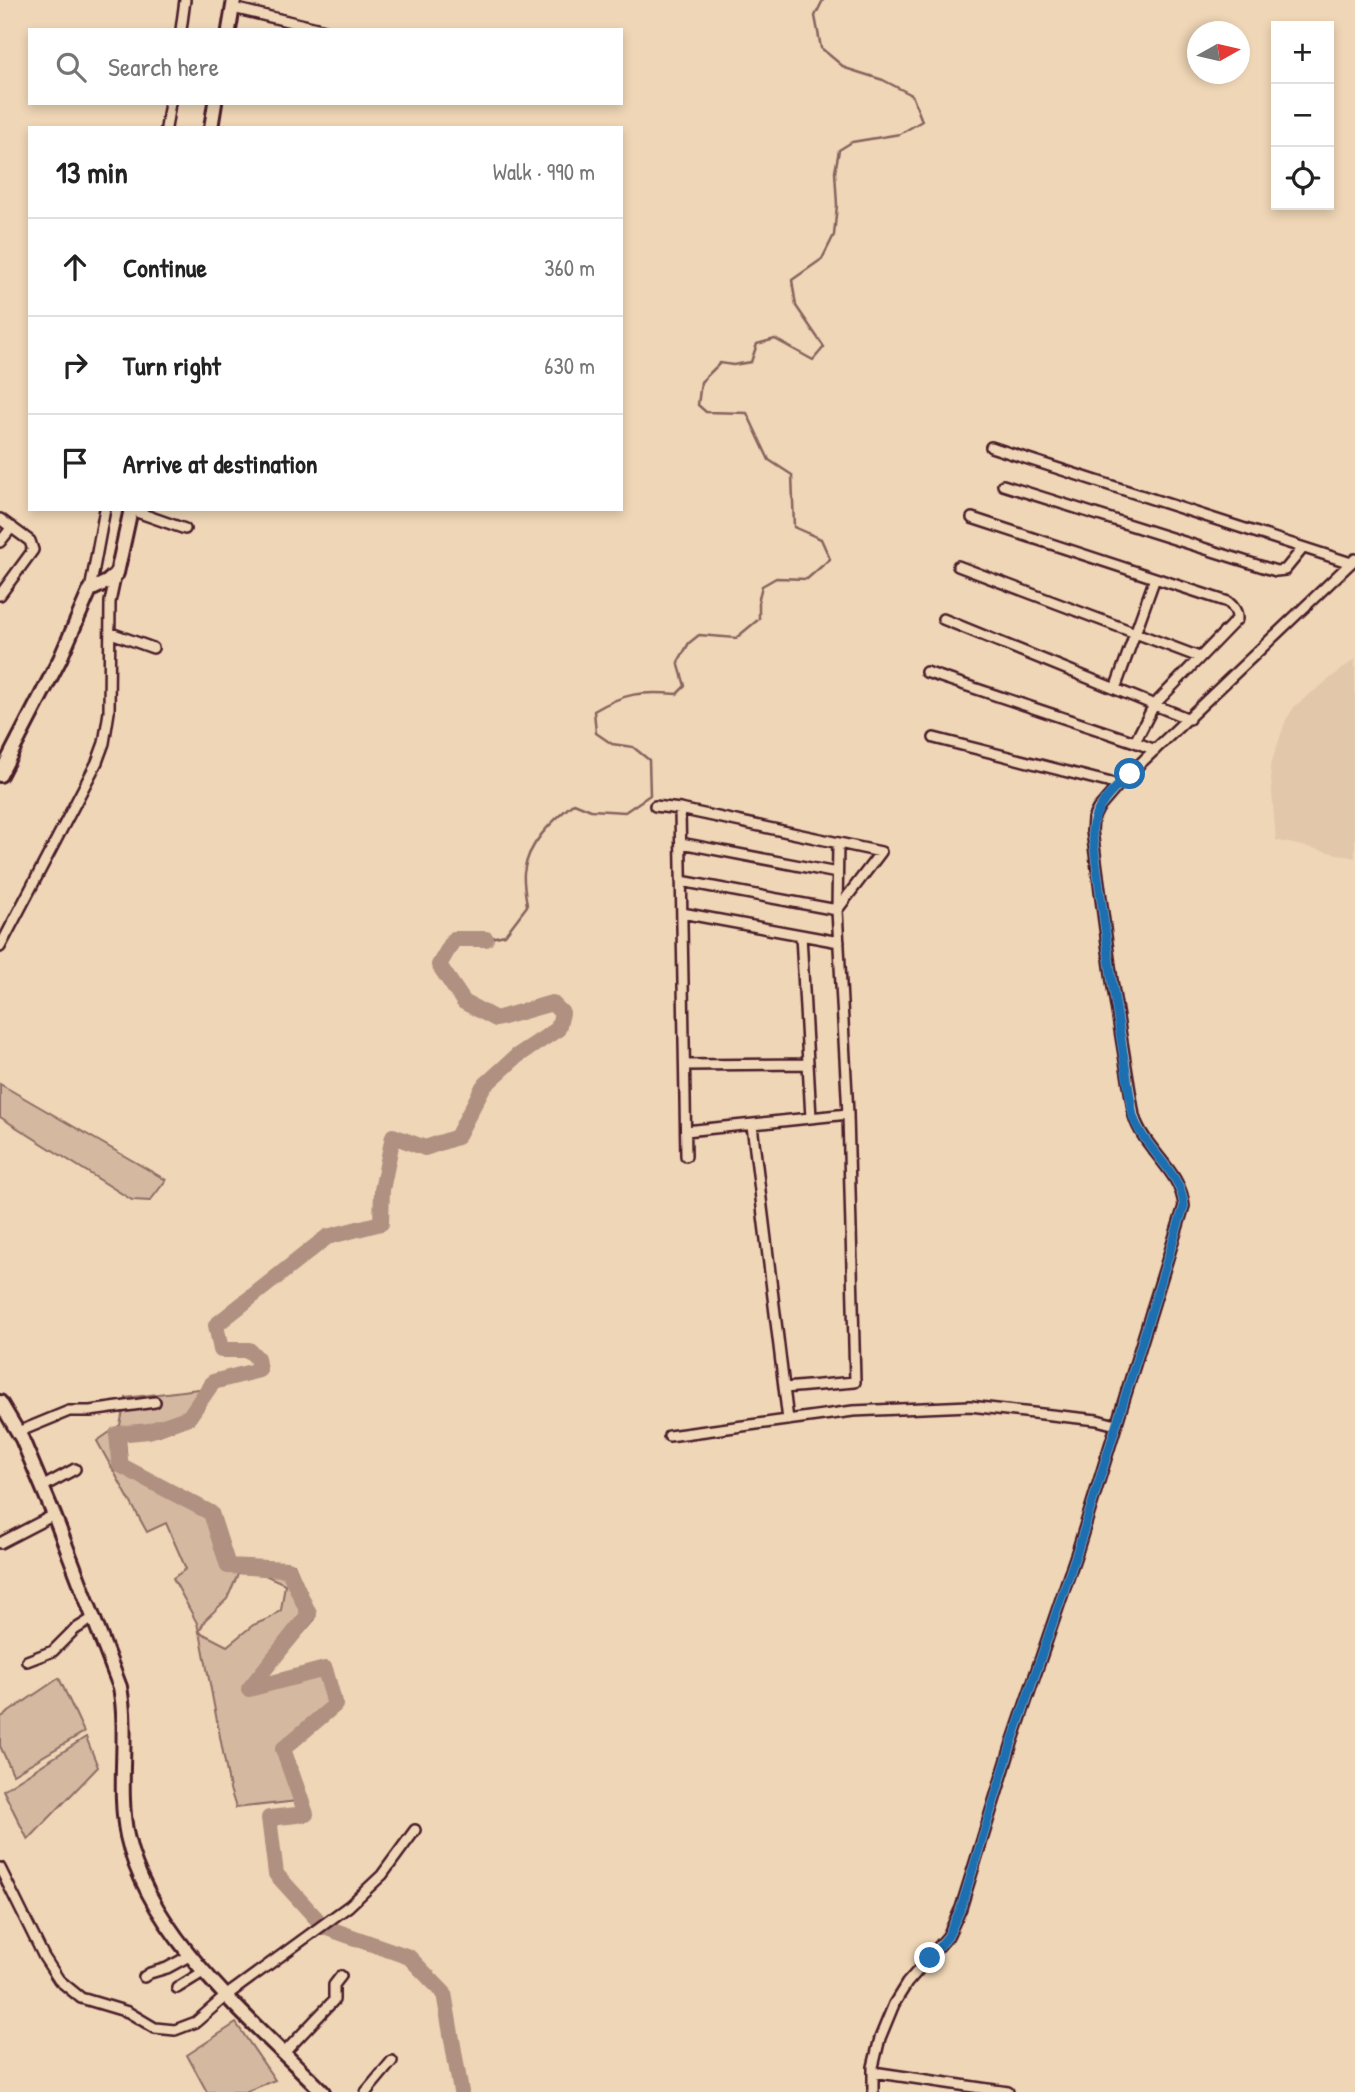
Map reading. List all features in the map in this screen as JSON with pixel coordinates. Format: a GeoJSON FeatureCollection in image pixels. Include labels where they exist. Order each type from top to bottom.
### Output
{"type":"FeatureCollection","features":[{"type":"Feature","properties":{"kind":"street"},"geometry":{"type":"LineString","coordinates":[[181,28],[185,0]]}},
{"type":"Feature","properties":{"kind":"street"},"geometry":{"type":"LineString","coordinates":[[229,28],[233,4],[318,28]]}},
{"type":"Feature","properties":{"kind":"street"},"geometry":{"type":"LineString","coordinates":[[166,126],[170,105]]}},
{"type":"Feature","properties":{"kind":"street"},"geometry":{"type":"LineString","coordinates":[[211,126],[215,105]]}},
{"type":"Feature","properties":{"kind":"street"},"geometry":{"type":"LineString","coordinates":[[991,447],[1303,548],[1353,561]]}},
{"type":"Feature","properties":{"kind":"street"},"geometry":{"type":"LineString","coordinates":[[1003,485],[1276,571],[1285,570],[1303,548]]}},
{"type":"Feature","properties":{"kind":"street"},"geometry":{"type":"LineString","coordinates":[[0,775],[64,650],[90,590],[105,511]]}},
{"type":"Feature","properties":{"kind":"street"},"geometry":{"type":"LineString","coordinates":[[0,947],[101,752],[109,712],[110,602],[131,511]]}},
{"type":"Feature","properties":{"kind":"street"},"geometry":{"type":"LineString","coordinates":[[134,511],[185,529]]}},
{"type":"Feature","properties":{"kind":"street"},"geometry":{"type":"LineString","coordinates":[[972,518],[1228,602],[1237,612],[1237,619],[1154,705],[1135,742]]}},
{"type":"Feature","properties":{"kind":"street"},"geometry":{"type":"LineString","coordinates":[[0,519],[30,541],[33,550],[0,595]]}},
{"type":"Feature","properties":{"kind":"street"},"geometry":{"type":"LineString","coordinates":[[0,541],[12,527]]}},
{"type":"Feature","properties":{"kind":"street"},"geometry":{"type":"LineString","coordinates":[[873,2092],[873,2072],[880,2038],[894,2004],[907,1983],[948,1936],[961,1908],[1012,1742],[1078,1549],[1184,1206],[1182,1193],[1173,1176],[1136,1124],[1122,1047],[1092,831],[1093,819],[1098,809],[1119,785],[1353,561]]}},
{"type":"Feature","properties":{"kind":"street"},"geometry":{"type":"LineString","coordinates":[[958,566],[1199,657]]}},
{"type":"Feature","properties":{"kind":"street"},"geometry":{"type":"LineString","coordinates":[[90,590],[107,582],[117,573]]}},
{"type":"Feature","properties":{"kind":"street"},"geometry":{"type":"LineString","coordinates":[[1115,689],[1155,578]]}},
{"type":"Feature","properties":{"kind":"street"},"geometry":{"type":"LineString","coordinates":[[943,620],[1189,719]]}},
{"type":"Feature","properties":{"kind":"street"},"geometry":{"type":"LineString","coordinates":[[111,633],[153,649]]}},
{"type":"Feature","properties":{"kind":"street"},"geometry":{"type":"LineString","coordinates":[[926,672],[1155,750]]}},
{"type":"Feature","properties":{"kind":"street"},"geometry":{"type":"LineString","coordinates":[[934,738],[1119,785]]}},
{"type":"Feature","properties":{"kind":"street"},"geometry":{"type":"LineString","coordinates":[[655,806],[881,852],[837,910]]}},
{"type":"Feature","properties":{"kind":"street"},"geometry":{"type":"LineString","coordinates":[[680,810],[686,1156]]}},
{"type":"Feature","properties":{"kind":"street"},"geometry":{"type":"LineString","coordinates":[[681,843],[838,873]]}},
{"type":"Feature","properties":{"kind":"street"},"geometry":{"type":"LineString","coordinates":[[784,1388],[855,1382],[848,1114],[837,910],[838,843]]}},
{"type":"Feature","properties":{"kind":"street"},"geometry":{"type":"LineString","coordinates":[[681,881],[837,910]]}},
{"type":"Feature","properties":{"kind":"street"},"geometry":{"type":"LineString","coordinates":[[682,913],[839,942]]}},
{"type":"Feature","properties":{"kind":"street"},"geometry":{"type":"LineString","coordinates":[[801,935],[811,1118]]}},
{"type":"Feature","properties":{"kind":"street"},"geometry":{"type":"LineString","coordinates":[[685,1065],[806,1064]]}},
{"type":"Feature","properties":{"kind":"street"},"geometry":{"type":"LineString","coordinates":[[686,1131],[848,1114]]}},
{"type":"Feature","properties":{"kind":"street"},"geometry":{"type":"LineString","coordinates":[[752,1125],[788,1420]]}},
{"type":"Feature","properties":{"kind":"street"},"geometry":{"type":"LineString","coordinates":[[0,1402],[18,1432],[54,1515],[113,1667],[122,1700],[123,1795],[127,1836],[138,1871],[156,1905],[202,1972],[323,2092]]}},
{"type":"Feature","properties":{"kind":"street"},"geometry":{"type":"LineString","coordinates":[[18,1432],[69,1411],[90,1411],[155,1402]]}},
{"type":"Feature","properties":{"kind":"street"},"geometry":{"type":"LineString","coordinates":[[669,1436],[853,1411],[970,1406],[1097,1420],[1116,1425]]}},
{"type":"Feature","properties":{"kind":"street"},"geometry":{"type":"LineString","coordinates":[[42,1487],[75,1469]]}},
{"type":"Feature","properties":{"kind":"street"},"geometry":{"type":"LineString","coordinates":[[0,1543],[54,1515]]}},
{"type":"Feature","properties":{"kind":"street"},"geometry":{"type":"LineString","coordinates":[[27,1661],[54,1651],[74,1630],[95,1617]]}},
{"type":"Feature","properties":{"kind":"street"},"geometry":{"type":"LineString","coordinates":[[0,1868],[44,1957],[59,1980],[81,1998],[128,2012],[155,2028],[175,2030],[196,2022],[227,1994],[341,1911],[382,1875],[415,1830]]}},
{"type":"Feature","properties":{"kind":"street"},"geometry":{"type":"LineString","coordinates":[[144,1977],[191,1955]]}},
{"type":"Feature","properties":{"kind":"street"},"geometry":{"type":"LineString","coordinates":[[177,1988],[202,1972]]}},
{"type":"Feature","properties":{"kind":"street"},"geometry":{"type":"LineString","coordinates":[[284,2053],[334,2000],[334,1985],[341,1976]]}},
{"type":"Feature","properties":{"kind":"street"},"geometry":{"type":"LineString","coordinates":[[366,2092],[391,2061]]}},
{"type":"Feature","properties":{"kind":"street"},"geometry":{"type":"LineString","coordinates":[[873,2072],[1008,2092]]}},
{"type":"Feature","properties":{"kind":"shaded area"},"geometry":{"type":"Polygon","coordinates":[[[1355,659],[1355,858],[1276,840],[1270,767],[1286,720],[1295,706],[1355,659]]]}},
{"type":"Feature","properties":{"kind":"shaded area"},"geometry":{"type":"Polygon","coordinates":[[[0,1084],[166,1180],[150,1201],[132,1200],[0,1117],[0,1084]]]}},
{"type":"Feature","properties":{"kind":"shaded area"},"geometry":{"type":"Polygon","coordinates":[[[215,1387],[191,1423],[157,1436],[125,1438],[127,1462],[217,1511],[233,1560],[294,1564],[315,1619],[262,1681],[329,1663],[340,1709],[287,1751],[307,1800],[236,1808],[200,1632],[227,1646],[253,1625],[281,1610],[285,1584],[265,1575],[239,1572],[227,1599],[205,1620],[199,1632],[197,1623],[173,1578],[186,1569],[166,1523],[147,1532],[97,1441],[120,1425],[126,1398],[215,1387]]]}},
{"type":"Feature","properties":{"kind":"shaded area"},"geometry":{"type":"Polygon","coordinates":[[[59,1678],[84,1732],[13,1774],[0,1746],[0,1718],[59,1678]]]}},
{"type":"Feature","properties":{"kind":"shaded area"},"geometry":{"type":"Polygon","coordinates":[[[86,1737],[98,1767],[28,1840],[3,1790],[86,1737]]]}},
{"type":"Feature","properties":{"kind":"shaded area"},"geometry":{"type":"Polygon","coordinates":[[[236,2023],[275,2080],[245,2092],[207,2092],[187,2055],[236,2023]]]}},
{"type":"Feature","properties":{"kind":"waterway"},"geometry":{"type":"LineString","coordinates":[[486,939],[505,935],[527,906],[524,873],[530,852],[549,825],[566,810],[574,803],[591,810],[625,812],[650,795],[649,760],[633,747],[612,744],[596,733],[594,711],[615,700],[634,695],[677,694],[685,686],[678,662],[689,643],[699,635],[736,638],[759,619],[762,586],[776,578],[807,579],[830,559],[821,539],[794,527],[792,475],[769,460],[747,413],[706,412],[698,405],[701,382],[720,363],[733,365],[751,362],[757,344],[775,339],[813,360],[824,347],[796,306],[792,280],[822,259],[834,235],[837,205],[835,172],[839,150],[852,142],[900,134],[922,121],[912,95],[883,80],[845,68],[821,48],[815,16],[823,0]]}},
{"type":"Feature","properties":{"kind":"waterway"},"geometry":{"type":"LineString","coordinates":[[461,2092],[444,1993],[409,1957],[324,1927],[276,1874],[269,1818],[306,1814],[283,1749],[335,1705],[325,1669],[249,1689],[309,1614],[288,1569],[228,1566],[211,1513],[120,1465],[117,1434],[149,1431],[189,1417],[213,1382],[259,1370],[257,1358],[249,1350],[221,1350],[216,1325],[327,1237],[381,1223],[382,1190],[393,1136],[425,1148],[457,1137],[483,1087],[517,1056],[558,1029],[562,1013],[552,1003],[496,1019],[464,1002],[439,965],[454,939],[486,939]]}},
{"type":"Feature","properties":{"kind":"route"},"geometry":{"type":"LineString","coordinates":[[930,1958],[948,1936],[961,1908],[985,1837],[1012,1742],[1078,1549],[1184,1206],[1176,1180],[1139,1130],[1133,1116],[1092,831],[1093,819],[1098,809],[1130,774]]}}]}
